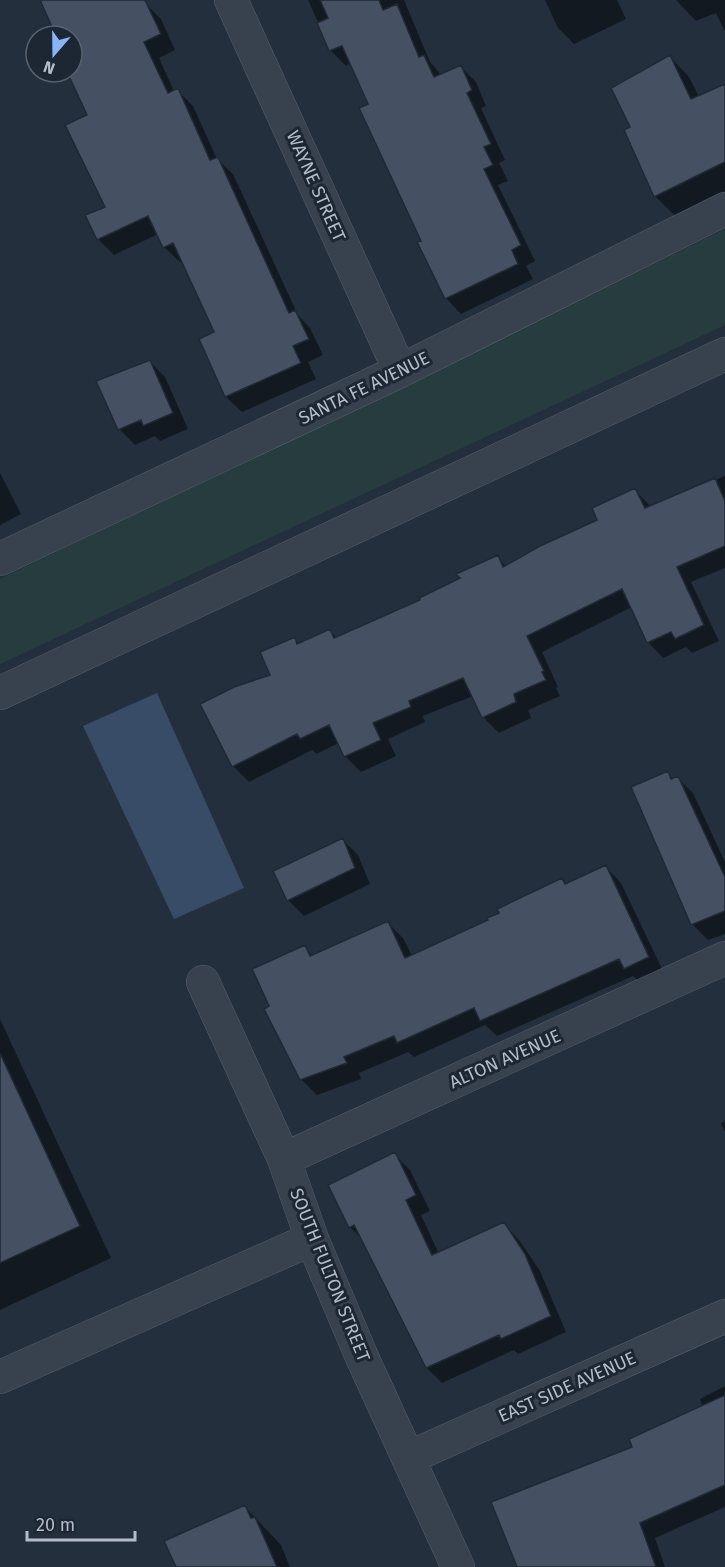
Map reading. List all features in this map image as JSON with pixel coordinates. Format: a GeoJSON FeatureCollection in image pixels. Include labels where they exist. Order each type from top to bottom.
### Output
{"type":"FeatureCollection","features":[{"type":"Feature","properties":{"kind":"street","name":"WAYNE STREET"},"geometry":{"type":"LineString","coordinates":[[231,0],[400,371]]}},
{"type":"Feature","properties":{"kind":"street","name":"SANTA FE AVENUE"},"geometry":{"type":"LineString","coordinates":[[0,559],[400,371],[725,209]]}},
{"type":"Feature","properties":{"kind":"street"},"geometry":{"type":"LineString","coordinates":[[0,693],[725,354]]}},
{"type":"Feature","properties":{"kind":"street","name":"ALTON AVENUE"},"geometry":{"type":"LineString","coordinates":[[284,1159],[725,958]]}},
{"type":"Feature","properties":{"kind":"street","name":"SOUTH FULTON STREET"},"geometry":{"type":"LineString","coordinates":[[203,982],[284,1159],[312,1239],[361,1355],[458,1567]]}},
{"type":"Feature","properties":{"kind":"street"},"geometry":{"type":"LineString","coordinates":[[0,1377],[312,1239]]}},
{"type":"Feature","properties":{"kind":"street","name":"EAST SIDE AVENUE"},"geometry":{"type":"LineString","coordinates":[[408,1458],[725,1316]]}},
{"type":"Feature","properties":{"kind":"green space"},"geometry":{"type":"Polygon","coordinates":[[[725,229],[725,325],[0,664],[0,579],[725,229]]]}},
{"type":"Feature","properties":{"kind":"water"},"geometry":{"type":"Polygon","coordinates":[[[157,693],[244,888],[174,919],[83,726],[157,693]]]}},
{"type":"Feature","properties":{"kind":"building"},"geometry":{"type":"Polygon","coordinates":[[[40,0],[145,0],[161,34],[144,42],[168,93],[178,88],[210,160],[218,157],[289,313],[295,310],[309,339],[293,346],[301,363],[225,397],[199,339],[214,332],[173,243],[163,248],[148,216],[97,240],[85,215],[105,207],[65,125],[87,115],[73,84],[84,84],[84,24],[51,24],[40,0]]]}},
{"type":"Feature","properties":{"kind":"building"},"geometry":{"type":"Polygon","coordinates":[[[320,0],[379,0],[383,10],[397,4],[419,57],[424,55],[434,77],[461,65],[472,90],[467,93],[491,144],[484,147],[493,165],[484,169],[521,245],[512,250],[518,264],[445,299],[417,242],[421,241],[359,108],[368,104],[342,46],[329,51],[317,23],[328,18],[320,0]]]}},
{"type":"Feature","properties":{"kind":"building"},"geometry":{"type":"Polygon","coordinates":[[[670,55],[691,99],[725,84],[725,162],[654,197],[624,130],[630,127],[611,88],[670,55]]]}},
{"type":"Feature","properties":{"kind":"building"},"geometry":{"type":"Polygon","coordinates":[[[150,360],[173,413],[143,426],[141,420],[118,430],[96,381],[150,360]]]}},
{"type":"Feature","properties":{"kind":"building"},"geometry":{"type":"Polygon","coordinates":[[[715,478],[725,501],[725,546],[677,567],[704,625],[675,639],[671,632],[647,643],[622,589],[527,636],[546,680],[514,694],[516,702],[482,718],[463,678],[409,701],[411,707],[373,723],[381,740],[344,757],[329,725],[300,739],[297,734],[232,767],[200,704],[234,687],[270,675],[260,652],[295,637],[297,644],[330,629],[334,638],[420,600],[419,598],[460,578],[456,574],[498,555],[503,567],[540,546],[597,520],[592,508],[635,488],[645,508],[715,478]]]}},
{"type":"Feature","properties":{"kind":"building"},"geometry":{"type":"Polygon","coordinates":[[[668,771],[671,779],[678,776],[725,877],[725,911],[691,925],[631,787],[668,771]]]}},
{"type":"Feature","properties":{"kind":"building"},"geometry":{"type":"Polygon","coordinates":[[[343,838],[355,868],[287,901],[273,871],[343,838]]]}},
{"type":"Feature","properties":{"kind":"building"},"geometry":{"type":"Polygon","coordinates":[[[606,865],[649,957],[624,969],[619,959],[480,1021],[474,1008],[397,1043],[394,1036],[344,1057],[347,1063],[300,1080],[264,1009],[269,1006],[252,969],[305,945],[310,956],[388,921],[405,958],[488,920],[487,918],[499,913],[497,909],[562,878],[565,884],[606,865]]]}},
{"type":"Feature","properties":{"kind":"building"},"geometry":{"type":"Polygon","coordinates":[[[0,1053],[80,1226],[0,1263],[0,1053]]]}},
{"type":"Feature","properties":{"kind":"building"},"geometry":{"type":"Polygon","coordinates":[[[395,1152],[416,1195],[406,1200],[432,1255],[504,1222],[525,1254],[551,1316],[501,1339],[499,1335],[426,1368],[354,1225],[349,1228],[328,1185],[395,1152]]]}},
{"type":"Feature","properties":{"kind":"building"},"geometry":{"type":"Polygon","coordinates":[[[725,1395],[725,1485],[640,1523],[656,1567],[517,1567],[491,1502],[632,1447],[629,1439],[725,1395]]]}},
{"type":"Feature","properties":{"kind":"building"},"geometry":{"type":"Polygon","coordinates":[[[245,1505],[251,1518],[255,1517],[277,1567],[176,1567],[164,1541],[245,1505]]]}}]}
